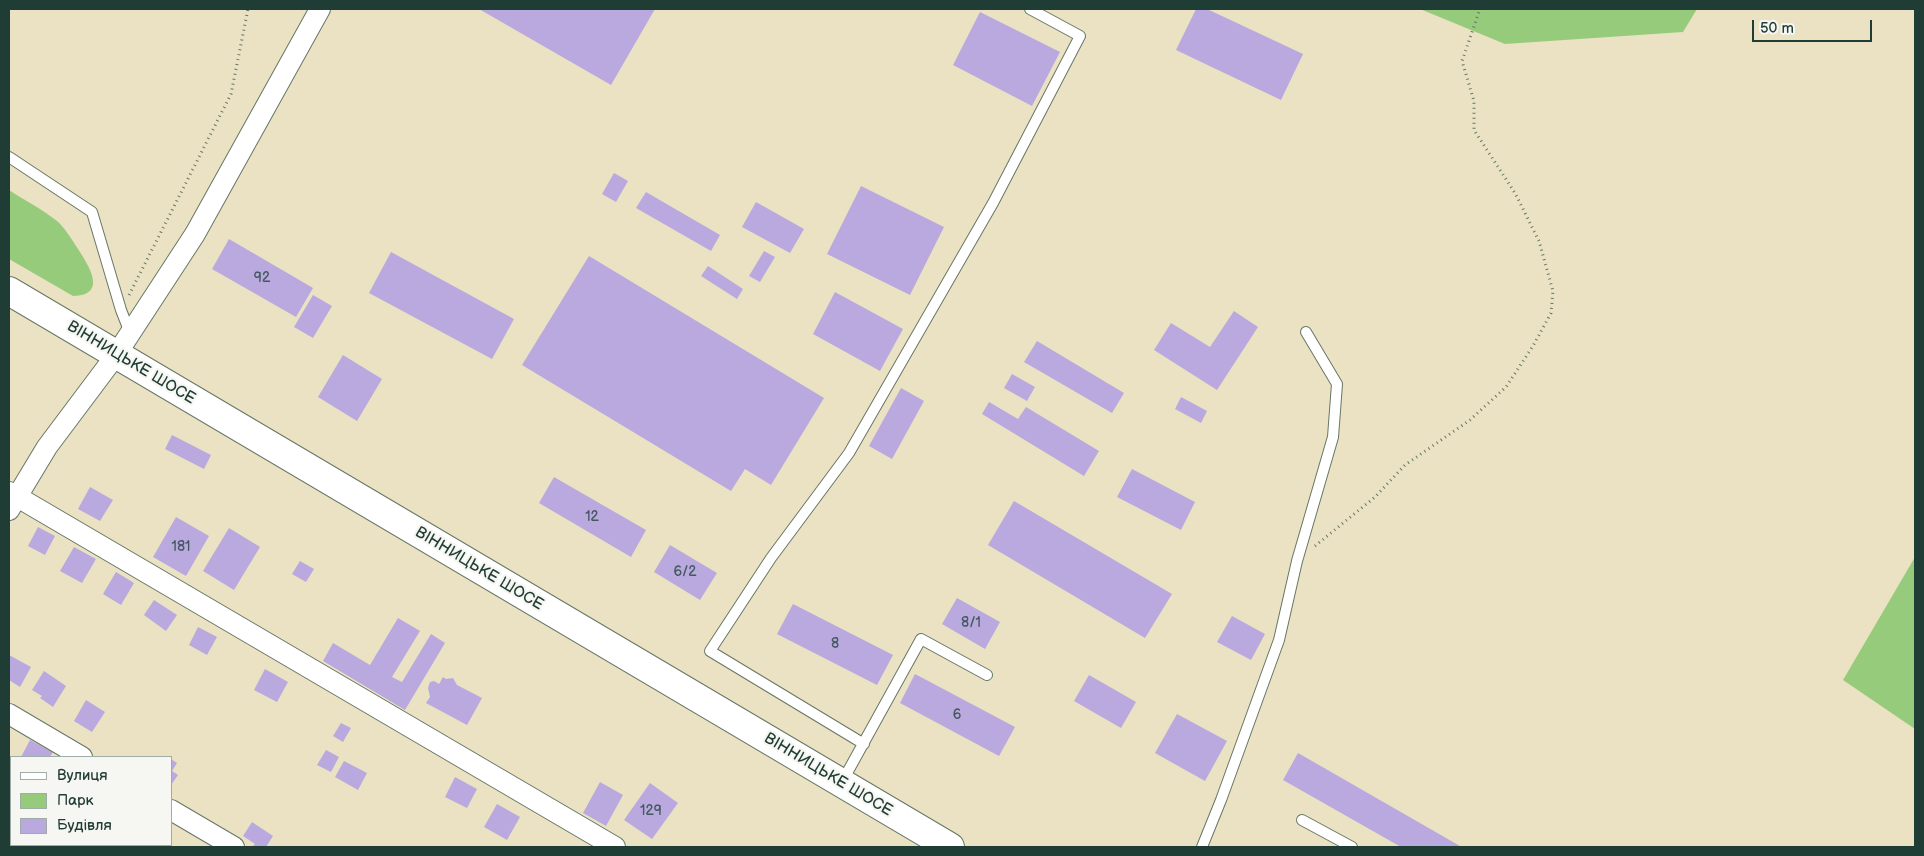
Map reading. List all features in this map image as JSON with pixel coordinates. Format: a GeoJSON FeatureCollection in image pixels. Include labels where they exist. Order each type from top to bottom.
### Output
{"type":"FeatureCollection","features":[{"type":"Feature","properties":{"kind":"main road","name":"ВІННИЦЬКЕ ШОСЕ"},"geometry":{"type":"LineString","coordinates":[[9,291],[123,344],[950,847]]}},
{"type":"Feature","properties":{"kind":"street"},"geometry":{"type":"LineString","coordinates":[[320,9],[195,234],[123,344],[11,499],[615,847]]}},
{"type":"Feature","properties":{"kind":"street"},"geometry":{"type":"LineString","coordinates":[[9,714],[80,756]]}},
{"type":"Feature","properties":{"kind":"street"},"geometry":{"type":"LineString","coordinates":[[172,811],[234,847]]}},
{"type":"Feature","properties":{"kind":"lane"},"geometry":{"type":"LineString","coordinates":[[864,744],[710,651],[771,558],[849,453],[993,203],[1080,36],[1030,9]]}},
{"type":"Feature","properties":{"kind":"lane"},"geometry":{"type":"LineString","coordinates":[[9,157],[92,212],[121,310],[123,344]]}},
{"type":"Feature","properties":{"kind":"lane"},"geometry":{"type":"LineString","coordinates":[[1202,847],[1279,640],[1297,561],[1333,437],[1337,384],[1306,332]]}},
{"type":"Feature","properties":{"kind":"lane"},"geometry":{"type":"LineString","coordinates":[[842,783],[921,639],[986,675]]}},
{"type":"Feature","properties":{"kind":"lane"},"geometry":{"type":"LineString","coordinates":[[1302,820],[1352,847]]}},
{"type":"Feature","properties":{"kind":"path"},"geometry":{"type":"LineString","coordinates":[[121,310],[231,94],[248,9]]}},
{"type":"Feature","properties":{"kind":"path"},"geometry":{"type":"LineString","coordinates":[[1297,561],[1375,497],[1405,465],[1470,420],[1506,387],[1533,346],[1551,313],[1554,291],[1539,241],[1515,193],[1474,130],[1474,101],[1462,61],[1480,9]]}},
{"type":"Feature","properties":{"kind":"green space"},"geometry":{"type":"Polygon","coordinates":[[[1420,9],[1697,9],[1683,32],[1505,44],[1420,9]]]}},
{"type":"Feature","properties":{"kind":"green space"},"geometry":{"type":"Polygon","coordinates":[[[9,190],[45,212],[63,227],[82,256],[93,278],[93,285],[90,291],[73,296],[9,259],[9,190]]]}},
{"type":"Feature","properties":{"kind":"green space"},"geometry":{"type":"Polygon","coordinates":[[[1915,557],[1915,729],[1843,680],[1915,557]]]}},
{"type":"Feature","properties":{"kind":"building"},"geometry":{"type":"Polygon","coordinates":[[[479,9],[655,9],[611,85],[479,9]]]}},
{"type":"Feature","properties":{"kind":"building"},"geometry":{"type":"Polygon","coordinates":[[[1196,9],[1207,9],[1303,54],[1281,100],[1176,50],[1196,9]]]}},
{"type":"Feature","properties":{"kind":"building"},"geometry":{"type":"Polygon","coordinates":[[[980,12],[1060,52],[1032,106],[953,65],[980,12]]]}},
{"type":"Feature","properties":{"kind":"building"},"geometry":{"type":"Polygon","coordinates":[[[614,173],[628,181],[616,202],[602,194],[614,173]]]}},
{"type":"Feature","properties":{"kind":"building"},"geometry":{"type":"Polygon","coordinates":[[[861,186],[944,227],[910,295],[827,254],[861,186]]]}},
{"type":"Feature","properties":{"kind":"building"},"geometry":{"type":"Polygon","coordinates":[[[646,192],[720,235],[711,251],[636,208],[646,192]]]}},
{"type":"Feature","properties":{"kind":"building"},"geometry":{"type":"Polygon","coordinates":[[[756,202],[804,229],[790,253],[742,227],[756,202]]]}},
{"type":"Feature","properties":{"kind":"building"},"geometry":{"type":"Polygon","coordinates":[[[229,239],[313,288],[296,317],[212,269],[229,239]]]}},
{"type":"Feature","properties":{"kind":"building"},"geometry":{"type":"Polygon","coordinates":[[[764,251],[775,257],[760,282],[749,276],[764,251]]]}},
{"type":"Feature","properties":{"kind":"building"},"geometry":{"type":"Polygon","coordinates":[[[391,252],[514,319],[492,359],[369,293],[391,252]]]}},
{"type":"Feature","properties":{"kind":"building"},"geometry":{"type":"Polygon","coordinates":[[[589,256],[824,398],[771,485],[745,469],[731,491],[522,365],[589,256]]]}},
{"type":"Feature","properties":{"kind":"building"},"geometry":{"type":"Polygon","coordinates":[[[708,266],[743,289],[737,299],[701,276],[708,266]]]}},
{"type":"Feature","properties":{"kind":"building"},"geometry":{"type":"Polygon","coordinates":[[[835,292],[903,329],[880,371],[813,334],[835,292]]]}},
{"type":"Feature","properties":{"kind":"building"},"geometry":{"type":"Polygon","coordinates":[[[313,295],[332,306],[313,338],[294,327],[313,295]]]}},
{"type":"Feature","properties":{"kind":"building"},"geometry":{"type":"Polygon","coordinates":[[[1234,311],[1258,327],[1217,390],[1154,350],[1171,323],[1210,347],[1234,311]]]}},
{"type":"Feature","properties":{"kind":"building"},"geometry":{"type":"Polygon","coordinates":[[[1037,341],[1124,393],[1112,413],[1024,362],[1037,341]]]}},
{"type":"Feature","properties":{"kind":"building"},"geometry":{"type":"Polygon","coordinates":[[[343,355],[382,379],[357,421],[318,397],[343,355]]]}},
{"type":"Feature","properties":{"kind":"building"},"geometry":{"type":"Polygon","coordinates":[[[1012,374],[1035,387],[1027,401],[1004,388],[1012,374]]]}},
{"type":"Feature","properties":{"kind":"building"},"geometry":{"type":"Polygon","coordinates":[[[901,388],[924,401],[892,459],[869,446],[901,388]]]}},
{"type":"Feature","properties":{"kind":"building"},"geometry":{"type":"Polygon","coordinates":[[[1181,397],[1207,411],[1201,423],[1175,409],[1181,397]]]}},
{"type":"Feature","properties":{"kind":"building"},"geometry":{"type":"Polygon","coordinates":[[[989,402],[1018,419],[1026,407],[1099,451],[1084,476],[982,414],[989,402]]]}},
{"type":"Feature","properties":{"kind":"building"},"geometry":{"type":"Polygon","coordinates":[[[172,435],[211,455],[204,469],[165,449],[172,435]]]}},
{"type":"Feature","properties":{"kind":"building"},"geometry":{"type":"Polygon","coordinates":[[[1132,469],[1195,502],[1181,530],[1117,497],[1132,469]]]}},
{"type":"Feature","properties":{"kind":"building"},"geometry":{"type":"Polygon","coordinates":[[[554,477],[646,530],[631,557],[539,503],[554,477]]]}},
{"type":"Feature","properties":{"kind":"building"},"geometry":{"type":"Polygon","coordinates":[[[90,487],[113,500],[100,521],[78,509],[90,487]]]}},
{"type":"Feature","properties":{"kind":"building"},"geometry":{"type":"Polygon","coordinates":[[[1014,501],[1172,594],[1145,638],[988,545],[1014,501]]]}},
{"type":"Feature","properties":{"kind":"building"},"geometry":{"type":"Polygon","coordinates":[[[176,517],[209,536],[186,576],[153,557],[176,517]]]}},
{"type":"Feature","properties":{"kind":"building"},"geometry":{"type":"Polygon","coordinates":[[[38,527],[55,536],[45,555],[28,546],[38,527]]]}},
{"type":"Feature","properties":{"kind":"building"},"geometry":{"type":"Polygon","coordinates":[[[229,528],[260,547],[234,590],[203,571],[229,528]]]}},
{"type":"Feature","properties":{"kind":"building"},"geometry":{"type":"Polygon","coordinates":[[[670,545],[717,573],[700,600],[654,572],[670,545]]]}},
{"type":"Feature","properties":{"kind":"building"},"geometry":{"type":"Polygon","coordinates":[[[74,547],[96,559],[82,583],[60,571],[74,547]]]}},
{"type":"Feature","properties":{"kind":"building"},"geometry":{"type":"Polygon","coordinates":[[[300,561],[314,569],[306,582],[292,574],[300,561]]]}},
{"type":"Feature","properties":{"kind":"building"},"geometry":{"type":"Polygon","coordinates":[[[116,572],[134,583],[121,605],[103,594],[116,572]]]}},
{"type":"Feature","properties":{"kind":"building"},"geometry":{"type":"Polygon","coordinates":[[[957,598],[1000,622],[985,649],[942,624],[957,598]]]}},
{"type":"Feature","properties":{"kind":"building"},"geometry":{"type":"Polygon","coordinates":[[[154,600],[177,615],[166,631],[144,615],[154,600]]]}},
{"type":"Feature","properties":{"kind":"building"},"geometry":{"type":"Polygon","coordinates":[[[793,604],[893,655],[877,685],[777,634],[793,604]]]}},
{"type":"Feature","properties":{"kind":"building"},"geometry":{"type":"Polygon","coordinates":[[[1232,616],[1265,634],[1251,660],[1217,642],[1232,616]]]}},
{"type":"Feature","properties":{"kind":"building"},"geometry":{"type":"Polygon","coordinates":[[[398,618],[420,631],[392,677],[402,682],[431,634],[445,643],[405,710],[323,661],[333,643],[370,665],[398,618]]]}},
{"type":"Feature","properties":{"kind":"building"},"geometry":{"type":"Polygon","coordinates":[[[198,627],[217,637],[207,655],[189,645],[198,627]]]}},
{"type":"Feature","properties":{"kind":"building"},"geometry":{"type":"Polygon","coordinates":[[[9,655],[31,667],[20,687],[9,680],[9,655]]]}},
{"type":"Feature","properties":{"kind":"building"},"geometry":{"type":"Polygon","coordinates":[[[265,669],[288,682],[277,702],[254,690],[265,669]]]}},
{"type":"Feature","properties":{"kind":"building"},"geometry":{"type":"Polygon","coordinates":[[[44,671],[66,686],[53,707],[40,698],[42,696],[32,690],[44,671]]]}},
{"type":"Feature","properties":{"kind":"building"},"geometry":{"type":"Polygon","coordinates":[[[915,674],[1015,727],[999,756],[900,703],[915,674]]]}},
{"type":"Feature","properties":{"kind":"building"},"geometry":{"type":"Polygon","coordinates":[[[1089,675],[1136,702],[1121,728],[1074,701],[1089,675]]]}},
{"type":"Feature","properties":{"kind":"building"},"geometry":{"type":"Polygon","coordinates":[[[443,677],[446,679],[453,678],[457,685],[482,698],[467,725],[426,703],[430,697],[428,688],[430,682],[434,681],[439,684],[443,677]]]}},
{"type":"Feature","properties":{"kind":"building"},"geometry":{"type":"Polygon","coordinates":[[[86,700],[105,712],[92,732],[74,721],[86,700]]]}},
{"type":"Feature","properties":{"kind":"building"},"geometry":{"type":"Polygon","coordinates":[[[1177,714],[1227,741],[1205,781],[1155,753],[1177,714]]]}},
{"type":"Feature","properties":{"kind":"building"},"geometry":{"type":"Polygon","coordinates":[[[341,723],[351,728],[343,742],[333,736],[341,723]]]}},
{"type":"Feature","properties":{"kind":"building"},"geometry":{"type":"Polygon","coordinates":[[[30,740],[53,752],[51,756],[22,756],[30,740]]]}},
{"type":"Feature","properties":{"kind":"building"},"geometry":{"type":"Polygon","coordinates":[[[326,750],[339,757],[331,772],[317,765],[326,750]]]}},
{"type":"Feature","properties":{"kind":"building"},"geometry":{"type":"Polygon","coordinates":[[[1298,753],[1460,846],[1401,847],[1283,780],[1298,753]]]}},
{"type":"Feature","properties":{"kind":"building"},"geometry":{"type":"Polygon","coordinates":[[[172,760],[177,763],[172,771],[172,760]]]}},
{"type":"Feature","properties":{"kind":"building"},"geometry":{"type":"Polygon","coordinates":[[[344,761],[367,773],[358,790],[335,777],[344,761]]]}},
{"type":"Feature","properties":{"kind":"building"},"geometry":{"type":"Polygon","coordinates":[[[172,771],[178,775],[172,784],[172,771]]]}},
{"type":"Feature","properties":{"kind":"building"},"geometry":{"type":"Polygon","coordinates":[[[455,777],[477,789],[467,808],[445,797],[455,777]]]}},
{"type":"Feature","properties":{"kind":"building"},"geometry":{"type":"Polygon","coordinates":[[[600,782],[623,795],[606,826],[583,813],[600,782]]]}},
{"type":"Feature","properties":{"kind":"building"},"geometry":{"type":"Polygon","coordinates":[[[650,783],[678,803],[652,839],[624,820],[650,783]]]}},
{"type":"Feature","properties":{"kind":"building"},"geometry":{"type":"Polygon","coordinates":[[[497,804],[520,817],[507,840],[484,827],[497,804]]]}},
{"type":"Feature","properties":{"kind":"building"},"geometry":{"type":"Polygon","coordinates":[[[252,822],[273,836],[266,847],[252,847],[255,844],[243,836],[252,822]]]}}]}
